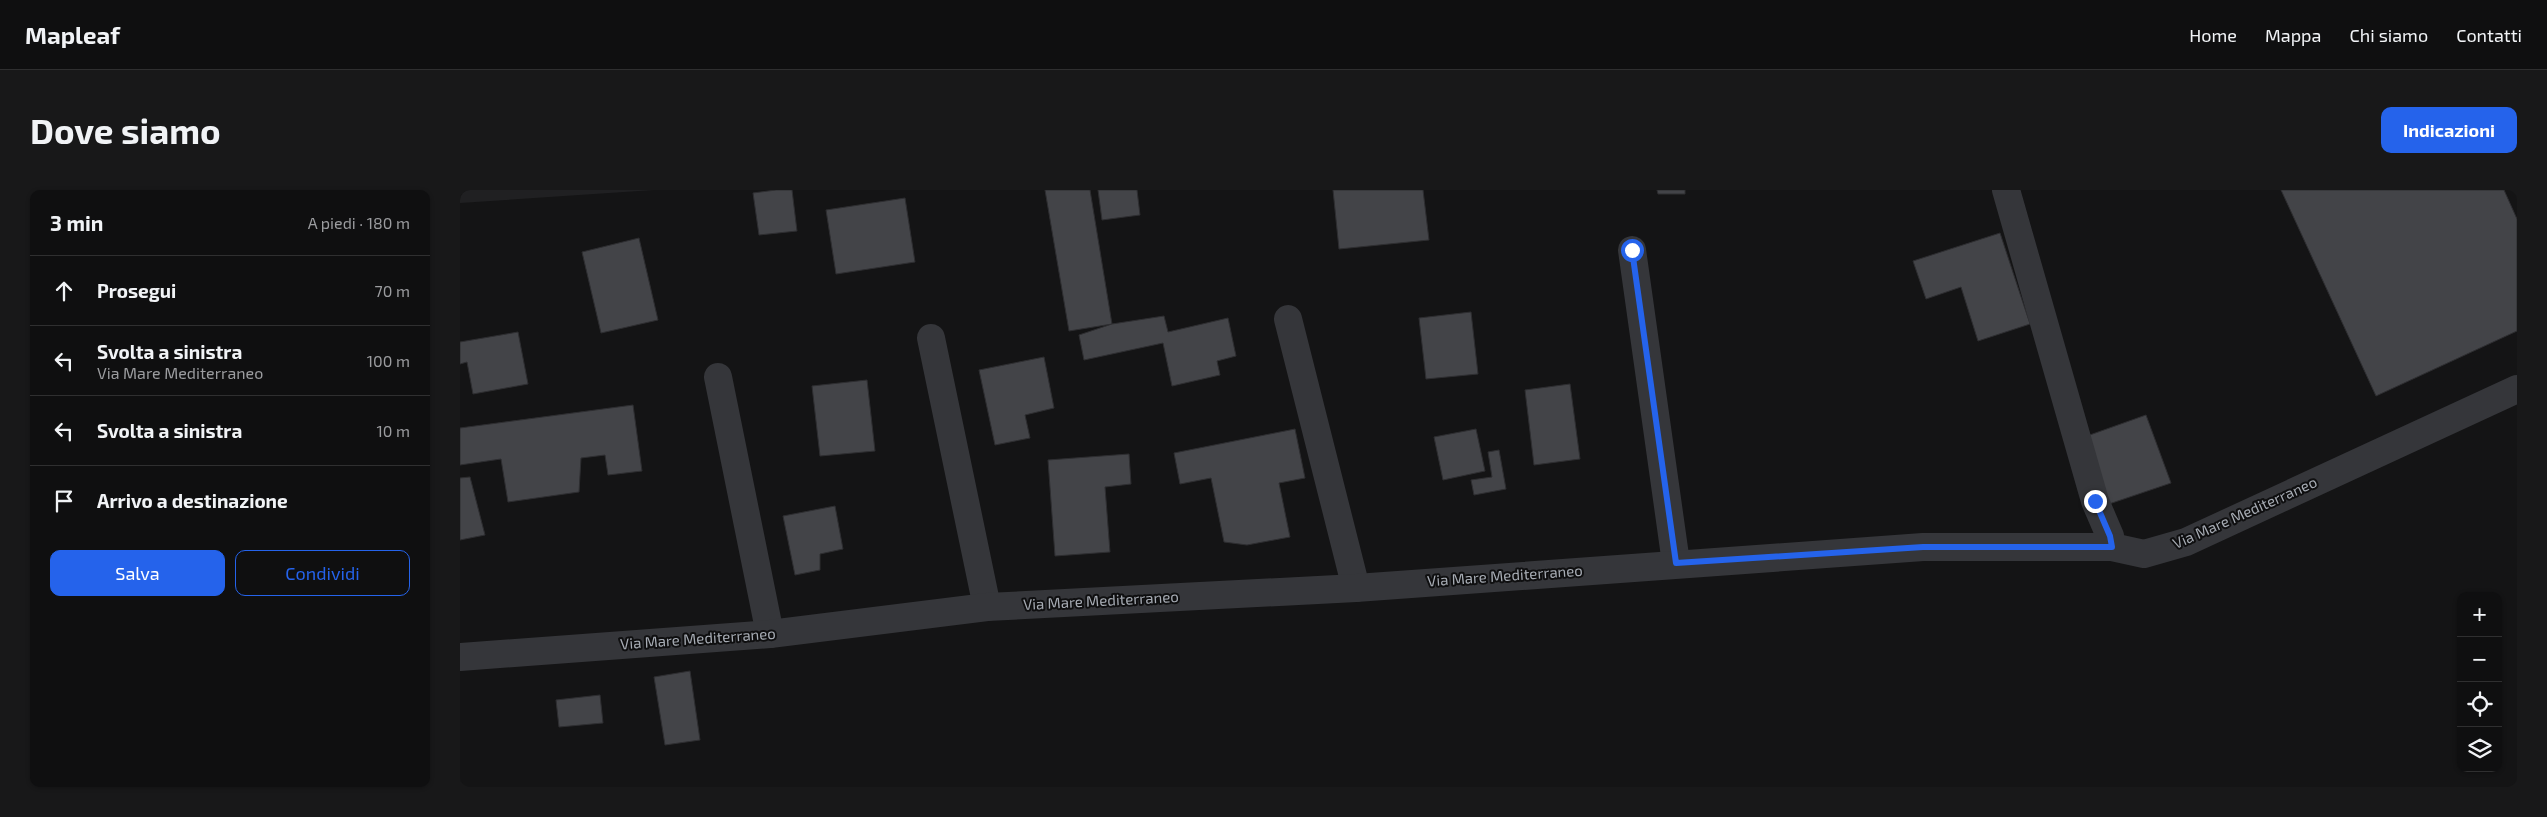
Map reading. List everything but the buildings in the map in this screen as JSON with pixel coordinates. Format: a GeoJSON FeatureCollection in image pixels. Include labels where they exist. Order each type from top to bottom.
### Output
{"type":"FeatureCollection","features":[{"type":"Feature","properties":{"kind":"street"},"geometry":{"type":"LineString","coordinates":[[2006,190],[2095,501],[2110,536],[2112,547]]}},
{"type":"Feature","properties":{"kind":"street"},"geometry":{"type":"LineString","coordinates":[[1632,250],[1676,563]]}},
{"type":"Feature","properties":{"kind":"street"},"geometry":{"type":"LineString","coordinates":[[1288,319],[1356,588]]}},
{"type":"Feature","properties":{"kind":"street"},"geometry":{"type":"LineString","coordinates":[[930,338],[987,607]]}},
{"type":"Feature","properties":{"kind":"street"},"geometry":{"type":"LineString","coordinates":[[718,377],[770,634]]}},
{"type":"Feature","properties":{"kind":"street","name":"Via Mare Mediterraneo"},"geometry":{"type":"LineString","coordinates":[[460,657],[770,634],[987,607],[1356,588],[1676,563],[1923,547],[2112,547],[2144,554],[2186,542],[2517,389]]}},
{"type":"Feature","properties":{"kind":"shaded area"},"geometry":{"type":"Polygon","coordinates":[[[460,190],[654,190],[460,203],[460,190]]]}},
{"type":"Feature","properties":{"kind":"route"},"geometry":{"type":"LineString","coordinates":[[1632,250],[1676,563],[1923,547],[2112,547],[2110,536],[2095,501]]}}]}
